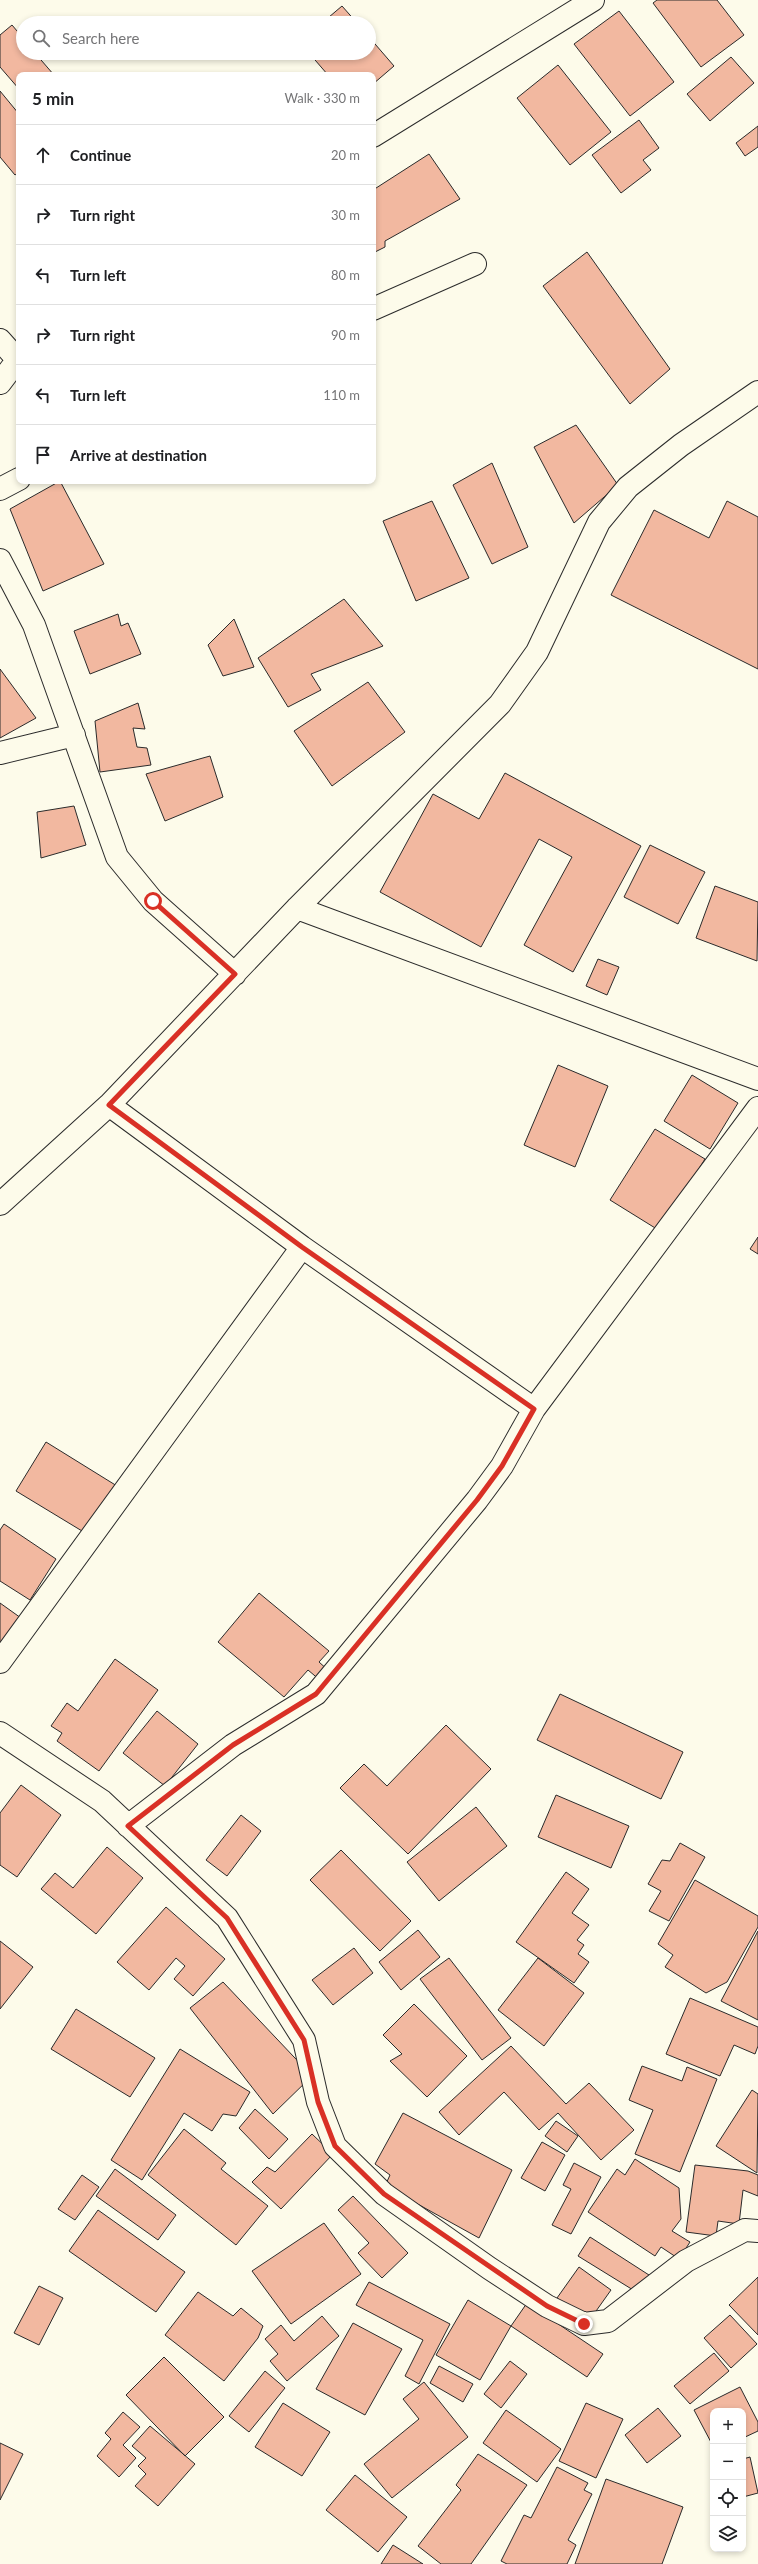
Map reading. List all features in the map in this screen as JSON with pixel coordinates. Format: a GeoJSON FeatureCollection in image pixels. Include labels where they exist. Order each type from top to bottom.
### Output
{"type":"FeatureCollection","features":[{"type":"Feature","properties":{"kind":"street"},"geometry":{"type":"LineString","coordinates":[[376,134],[593,0]]}},
{"type":"Feature","properties":{"kind":"street"},"geometry":{"type":"LineString","coordinates":[[376,308],[475,264]]}},
{"type":"Feature","properties":{"kind":"street"},"geometry":{"type":"LineString","coordinates":[[0,340],[16,357]]}},
{"type":"Feature","properties":{"kind":"street"},"geometry":{"type":"LineString","coordinates":[[0,383],[16,362]]}},
{"type":"Feature","properties":{"kind":"street"},"geometry":{"type":"LineString","coordinates":[[0,1204],[109,1105],[297,908],[500,704],[537,652],[599,522],[628,487],[681,445],[758,392]]}},
{"type":"Feature","properties":{"kind":"street"},"geometry":{"type":"LineString","coordinates":[[0,489],[16,481]]}},
{"type":"Feature","properties":{"kind":"street"},"geometry":{"type":"LineString","coordinates":[[0,560],[34,625],[117,857],[153,901],[235,974]]}},
{"type":"Feature","properties":{"kind":"street"},"geometry":{"type":"LineString","coordinates":[[0,752],[74,735]]}},
{"type":"Feature","properties":{"kind":"street"},"geometry":{"type":"LineString","coordinates":[[297,908],[758,1079]]}},
{"type":"Feature","properties":{"kind":"street"},"geometry":{"type":"LineString","coordinates":[[109,1105],[302,1247],[534,1409]]}},
{"type":"Feature","properties":{"kind":"street"},"geometry":{"type":"LineString","coordinates":[[128,1826],[233,1745],[316,1694],[477,1500],[502,1466],[534,1409],[758,1108]]}},
{"type":"Feature","properties":{"kind":"street"},"geometry":{"type":"LineString","coordinates":[[0,1662],[302,1247]]}},
{"type":"Feature","properties":{"kind":"street"},"geometry":{"type":"LineString","coordinates":[[0,1733],[102,1801],[227,1918],[304,2040],[318,2102],[335,2146],[384,2194],[547,2306],[584,2324],[608,2321],[686,2261],[746,2230],[758,2231]]}},
{"type":"Feature","properties":{"kind":"building"},"geometry":{"type":"Polygon","coordinates":[[[657,0],[717,0],[744,35],[701,67],[653,3],[657,0]]]}},
{"type":"Feature","properties":{"kind":"building"},"geometry":{"type":"Polygon","coordinates":[[[342,6],[351,16],[330,16],[342,6]]]}},
{"type":"Feature","properties":{"kind":"building"},"geometry":{"type":"Polygon","coordinates":[[[619,11],[674,82],[630,116],[574,44],[619,11]]]}},
{"type":"Feature","properties":{"kind":"building"},"geometry":{"type":"Polygon","coordinates":[[[12,25],[16,30],[16,60],[41,60],[51,72],[16,72],[16,86],[0,67],[0,35],[12,25]]]}},
{"type":"Feature","properties":{"kind":"building"},"geometry":{"type":"Polygon","coordinates":[[[376,45],[394,66],[376,81],[376,72],[325,72],[315,60],[376,60],[376,45]]]}},
{"type":"Feature","properties":{"kind":"building"},"geometry":{"type":"Polygon","coordinates":[[[731,57],[754,83],[710,121],[687,94],[731,57]]]}},
{"type":"Feature","properties":{"kind":"building"},"geometry":{"type":"Polygon","coordinates":[[[558,65],[611,132],[570,165],[517,98],[558,65]]]}},
{"type":"Feature","properties":{"kind":"building"},"geometry":{"type":"Polygon","coordinates":[[[0,91],[16,110],[16,174],[15,175],[0,157],[0,91]]]}},
{"type":"Feature","properties":{"kind":"building"},"geometry":{"type":"Polygon","coordinates":[[[639,120],[659,148],[643,160],[651,170],[621,193],[592,155],[639,120]]]}},
{"type":"Feature","properties":{"kind":"building"},"geometry":{"type":"Polygon","coordinates":[[[758,126],[758,147],[745,156],[736,143],[758,126]]]}},
{"type":"Feature","properties":{"kind":"building"},"geometry":{"type":"Polygon","coordinates":[[[429,154],[460,199],[385,241],[385,247],[376,252],[376,188],[429,154]]]}},
{"type":"Feature","properties":{"kind":"building"},"geometry":{"type":"Polygon","coordinates":[[[587,252],[670,369],[630,404],[543,286],[587,252]]]}},
{"type":"Feature","properties":{"kind":"building"},"geometry":{"type":"Polygon","coordinates":[[[576,425],[618,485],[574,523],[534,447],[576,425]]]}},
{"type":"Feature","properties":{"kind":"building"},"geometry":{"type":"Polygon","coordinates":[[[492,463],[528,547],[492,564],[453,485],[492,463]]]}},
{"type":"Feature","properties":{"kind":"building"},"geometry":{"type":"Polygon","coordinates":[[[55,484],[62,484],[104,564],[43,591],[10,509],[55,484]]]}},
{"type":"Feature","properties":{"kind":"building"},"geometry":{"type":"Polygon","coordinates":[[[432,501],[469,578],[416,601],[383,521],[432,501]]]}},
{"type":"Feature","properties":{"kind":"building"},"geometry":{"type":"Polygon","coordinates":[[[727,501],[758,517],[758,669],[611,595],[654,510],[709,538],[727,501]]]}},
{"type":"Feature","properties":{"kind":"building"},"geometry":{"type":"Polygon","coordinates":[[[344,599],[383,646],[311,674],[321,690],[288,707],[258,658],[344,599]]]}},
{"type":"Feature","properties":{"kind":"building"},"geometry":{"type":"Polygon","coordinates":[[[118,614],[121,626],[128,623],[141,654],[90,674],[74,631],[118,614]]]}},
{"type":"Feature","properties":{"kind":"building"},"geometry":{"type":"Polygon","coordinates":[[[234,619],[254,667],[223,676],[208,645],[234,619]]]}},
{"type":"Feature","properties":{"kind":"building"},"geometry":{"type":"Polygon","coordinates":[[[0,669],[36,718],[0,738],[0,669]]]}},
{"type":"Feature","properties":{"kind":"building"},"geometry":{"type":"Polygon","coordinates":[[[368,682],[405,732],[332,786],[294,731],[368,682]]]}},
{"type":"Feature","properties":{"kind":"building"},"geometry":{"type":"Polygon","coordinates":[[[138,703],[145,729],[133,728],[137,747],[147,748],[151,765],[100,772],[95,721],[138,703]]]}},
{"type":"Feature","properties":{"kind":"building"},"geometry":{"type":"Polygon","coordinates":[[[210,756],[223,797],[165,821],[146,774],[210,756]]]}},
{"type":"Feature","properties":{"kind":"building"},"geometry":{"type":"Polygon","coordinates":[[[505,773],[641,846],[573,972],[524,945],[572,857],[539,839],[481,947],[380,892],[433,794],[479,819],[505,773]]]}},
{"type":"Feature","properties":{"kind":"building"},"geometry":{"type":"Polygon","coordinates":[[[74,806],[86,845],[41,858],[37,812],[74,806]]]}},
{"type":"Feature","properties":{"kind":"building"},"geometry":{"type":"Polygon","coordinates":[[[650,845],[705,872],[678,924],[624,897],[650,845]]]}},
{"type":"Feature","properties":{"kind":"building"},"geometry":{"type":"Polygon","coordinates":[[[715,886],[758,902],[757,961],[696,938],[715,886]]]}},
{"type":"Feature","properties":{"kind":"building"},"geometry":{"type":"Polygon","coordinates":[[[598,959],[619,967],[607,995],[586,986],[598,959]]]}},
{"type":"Feature","properties":{"kind":"building"},"geometry":{"type":"Polygon","coordinates":[[[558,1065],[608,1086],[575,1167],[524,1145],[558,1065]]]}},
{"type":"Feature","properties":{"kind":"building"},"geometry":{"type":"Polygon","coordinates":[[[692,1075],[738,1103],[710,1149],[664,1121],[692,1075]]]}},
{"type":"Feature","properties":{"kind":"building"},"geometry":{"type":"Polygon","coordinates":[[[655,1129],[705,1159],[660,1231],[610,1200],[655,1129]]]}},
{"type":"Feature","properties":{"kind":"building"},"geometry":{"type":"Polygon","coordinates":[[[758,1237],[758,1254],[750,1249],[758,1237]]]}},
{"type":"Feature","properties":{"kind":"building"},"geometry":{"type":"Polygon","coordinates":[[[46,1442],[117,1486],[87,1534],[16,1491],[46,1442]]]}},
{"type":"Feature","properties":{"kind":"building"},"geometry":{"type":"Polygon","coordinates":[[[4,1524],[56,1559],[30,1600],[0,1581],[0,1530],[4,1524]]]}},
{"type":"Feature","properties":{"kind":"building"},"geometry":{"type":"Polygon","coordinates":[[[259,1593],[329,1651],[319,1662],[329,1671],[321,1681],[308,1670],[284,1697],[218,1642],[259,1593]]]}},
{"type":"Feature","properties":{"kind":"building"},"geometry":{"type":"Polygon","coordinates":[[[0,1603],[21,1618],[0,1645],[0,1603]]]}},
{"type":"Feature","properties":{"kind":"building"},"geometry":{"type":"Polygon","coordinates":[[[115,1659],[158,1690],[99,1771],[57,1741],[62,1733],[51,1726],[67,1703],[78,1711],[115,1659]]]}},
{"type":"Feature","properties":{"kind":"building"},"geometry":{"type":"Polygon","coordinates":[[[560,1694],[683,1752],[661,1799],[537,1740],[560,1694]]]}},
{"type":"Feature","properties":{"kind":"building"},"geometry":{"type":"Polygon","coordinates":[[[157,1711],[198,1744],[165,1786],[123,1753],[157,1711]]]}},
{"type":"Feature","properties":{"kind":"building"},"geometry":{"type":"Polygon","coordinates":[[[446,1725],[491,1769],[408,1854],[340,1788],[364,1764],[387,1786],[446,1725]]]}},
{"type":"Feature","properties":{"kind":"building"},"geometry":{"type":"Polygon","coordinates":[[[21,1785],[61,1815],[17,1877],[0,1865],[0,1813],[21,1785]]]}},
{"type":"Feature","properties":{"kind":"building"},"geometry":{"type":"Polygon","coordinates":[[[556,1795],[629,1826],[611,1868],[538,1837],[556,1795]]]}},
{"type":"Feature","properties":{"kind":"building"},"geometry":{"type":"Polygon","coordinates":[[[476,1807],[507,1846],[439,1901],[407,1862],[476,1807]]]}},
{"type":"Feature","properties":{"kind":"building"},"geometry":{"type":"Polygon","coordinates":[[[241,1815],[261,1831],[227,1876],[206,1860],[241,1815]]]}},
{"type":"Feature","properties":{"kind":"building"},"geometry":{"type":"Polygon","coordinates":[[[680,1843],[705,1857],[669,1921],[649,1911],[661,1891],[648,1884],[662,1860],[670,1861],[680,1843]]]}},
{"type":"Feature","properties":{"kind":"building"},"geometry":{"type":"Polygon","coordinates":[[[107,1847],[143,1878],[96,1934],[41,1889],[55,1873],[73,1888],[107,1847]]]}},
{"type":"Feature","properties":{"kind":"building"},"geometry":{"type":"Polygon","coordinates":[[[341,1850],[411,1921],[380,1951],[310,1880],[341,1850]]]}},
{"type":"Feature","properties":{"kind":"building"},"geometry":{"type":"Polygon","coordinates":[[[566,1872],[589,1889],[572,1913],[589,1925],[577,1940],[584,1945],[578,1954],[589,1962],[574,1983],[516,1942],[566,1872]]]}},
{"type":"Feature","properties":{"kind":"building"},"geometry":{"type":"Polygon","coordinates":[[[695,1880],[758,1916],[758,1927],[727,1982],[706,1993],[665,1967],[673,1955],[658,1944],[695,1880]]]}},
{"type":"Feature","properties":{"kind":"building"},"geometry":{"type":"Polygon","coordinates":[[[166,1907],[225,1959],[193,1996],[174,1979],[185,1966],[176,1958],[149,1990],[117,1962],[166,1907]]]}},
{"type":"Feature","properties":{"kind":"building"},"geometry":{"type":"Polygon","coordinates":[[[418,1930],[440,1957],[401,1990],[379,1962],[418,1930]]]}},
{"type":"Feature","properties":{"kind":"building"},"geometry":{"type":"Polygon","coordinates":[[[758,1931],[758,2020],[721,2001],[758,1931]]]}},
{"type":"Feature","properties":{"kind":"building"},"geometry":{"type":"Polygon","coordinates":[[[0,1941],[33,1967],[0,2009],[0,1941]]]}},
{"type":"Feature","properties":{"kind":"building"},"geometry":{"type":"Polygon","coordinates":[[[354,1948],[373,1973],[333,2005],[312,1980],[354,1948]]]}},
{"type":"Feature","properties":{"kind":"building"},"geometry":{"type":"Polygon","coordinates":[[[449,1958],[511,2038],[482,2060],[420,1979],[449,1958]]]}},
{"type":"Feature","properties":{"kind":"building"},"geometry":{"type":"Polygon","coordinates":[[[538,1958],[584,1993],[544,2046],[498,2010],[538,1958]]]}},
{"type":"Feature","properties":{"kind":"building"},"geometry":{"type":"Polygon","coordinates":[[[223,1982],[312,2076],[273,2114],[190,2008],[223,1982]]]}},
{"type":"Feature","properties":{"kind":"building"},"geometry":{"type":"Polygon","coordinates":[[[690,1998],[758,2027],[758,2046],[755,2054],[734,2045],[720,2076],[666,2054],[690,1998]]]}},
{"type":"Feature","properties":{"kind":"building"},"geometry":{"type":"Polygon","coordinates":[[[414,2004],[467,2056],[427,2097],[390,2061],[402,2054],[383,2035],[414,2004]]]}},
{"type":"Feature","properties":{"kind":"building"},"geometry":{"type":"Polygon","coordinates":[[[76,2009],[155,2058],[130,2097],[51,2049],[76,2009]]]}},
{"type":"Feature","properties":{"kind":"building"},"geometry":{"type":"Polygon","coordinates":[[[511,2046],[566,2104],[589,2083],[634,2130],[601,2160],[558,2113],[539,2130],[504,2092],[459,2135],[439,2112],[511,2046]]]}},
{"type":"Feature","properties":{"kind":"building"},"geometry":{"type":"Polygon","coordinates":[[[180,2049],[250,2092],[236,2116],[223,2114],[212,2131],[184,2113],[142,2180],[111,2160],[180,2049]]]}},
{"type":"Feature","properties":{"kind":"building"},"geometry":{"type":"Polygon","coordinates":[[[642,2066],[682,2081],[687,2067],[717,2079],[680,2172],[635,2154],[653,2110],[629,2100],[642,2066]]]}},
{"type":"Feature","properties":{"kind":"building"},"geometry":{"type":"Polygon","coordinates":[[[752,2090],[758,2094],[757,2173],[716,2146],[752,2090]]]}},
{"type":"Feature","properties":{"kind":"building"},"geometry":{"type":"Polygon","coordinates":[[[255,2109],[288,2139],[269,2159],[239,2128],[255,2109]]]}},
{"type":"Feature","properties":{"kind":"building"},"geometry":{"type":"Polygon","coordinates":[[[403,2113],[512,2170],[479,2238],[385,2186],[390,2175],[375,2164],[403,2113]]]}},
{"type":"Feature","properties":{"kind":"building"},"geometry":{"type":"Polygon","coordinates":[[[556,2121],[578,2136],[567,2152],[545,2136],[556,2121]]]}},
{"type":"Feature","properties":{"kind":"building"},"geometry":{"type":"Polygon","coordinates":[[[184,2129],[226,2163],[221,2169],[268,2206],[236,2245],[148,2175],[184,2129]]]}},
{"type":"Feature","properties":{"kind":"building"},"geometry":{"type":"Polygon","coordinates":[[[312,2134],[333,2154],[281,2209],[252,2182],[267,2167],[275,2172],[312,2134]]]}},
{"type":"Feature","properties":{"kind":"building"},"geometry":{"type":"Polygon","coordinates":[[[542,2142],[565,2155],[545,2191],[521,2178],[542,2142]]]}},
{"type":"Feature","properties":{"kind":"building"},"geometry":{"type":"Polygon","coordinates":[[[635,2159],[679,2188],[681,2219],[672,2231],[690,2242],[679,2259],[661,2247],[655,2256],[588,2212],[617,2169],[625,2175],[635,2159]]]}},
{"type":"Feature","properties":{"kind":"building"},"geometry":{"type":"Polygon","coordinates":[[[574,2163],[601,2177],[571,2234],[552,2225],[571,2189],[563,2185],[574,2163]]]}},
{"type":"Feature","properties":{"kind":"building"},"geometry":{"type":"Polygon","coordinates":[[[695,2165],[748,2171],[758,2175],[758,2196],[743,2190],[739,2224],[718,2221],[716,2236],[686,2232],[695,2165]]]}},
{"type":"Feature","properties":{"kind":"building"},"geometry":{"type":"Polygon","coordinates":[[[115,2169],[176,2215],[158,2240],[96,2196],[115,2169]]]}},
{"type":"Feature","properties":{"kind":"building"},"geometry":{"type":"Polygon","coordinates":[[[82,2175],[99,2187],[75,2220],[58,2209],[82,2175]]]}},
{"type":"Feature","properties":{"kind":"building"},"geometry":{"type":"Polygon","coordinates":[[[353,2196],[408,2253],[382,2278],[358,2253],[369,2243],[338,2210],[353,2196]]]}},
{"type":"Feature","properties":{"kind":"building"},"geometry":{"type":"Polygon","coordinates":[[[98,2210],[185,2272],[156,2312],[69,2251],[98,2210]]]}},
{"type":"Feature","properties":{"kind":"building"},"geometry":{"type":"Polygon","coordinates":[[[324,2223],[361,2274],[291,2324],[252,2271],[324,2223]]]}},
{"type":"Feature","properties":{"kind":"building"},"geometry":{"type":"Polygon","coordinates":[[[590,2237],[649,2275],[638,2293],[578,2256],[590,2237]]]}},
{"type":"Feature","properties":{"kind":"building"},"geometry":{"type":"Polygon","coordinates":[[[579,2267],[611,2290],[589,2321],[557,2298],[579,2267]]]}},
{"type":"Feature","properties":{"kind":"building"},"geometry":{"type":"Polygon","coordinates":[[[758,2277],[758,2335],[729,2305],[758,2277]]]}},
{"type":"Feature","properties":{"kind":"building"},"geometry":{"type":"Polygon","coordinates":[[[369,2282],[450,2324],[419,2384],[405,2376],[423,2340],[356,2305],[369,2282]]]}},
{"type":"Feature","properties":{"kind":"building"},"geometry":{"type":"Polygon","coordinates":[[[39,2286],[63,2298],[39,2345],[14,2333],[39,2286]]]}},
{"type":"Feature","properties":{"kind":"building"},"geometry":{"type":"Polygon","coordinates":[[[198,2292],[233,2316],[241,2308],[263,2326],[258,2338],[224,2381],[165,2335],[198,2292]]]}},
{"type":"Feature","properties":{"kind":"building"},"geometry":{"type":"Polygon","coordinates":[[[468,2300],[511,2326],[480,2380],[436,2355],[468,2300]]]}},
{"type":"Feature","properties":{"kind":"building"},"geometry":{"type":"Polygon","coordinates":[[[527,2303],[603,2354],[587,2377],[511,2326],[527,2303]]]}},
{"type":"Feature","properties":{"kind":"building"},"geometry":{"type":"Polygon","coordinates":[[[730,2315],[757,2344],[731,2368],[704,2338],[730,2315]]]}},
{"type":"Feature","properties":{"kind":"building"},"geometry":{"type":"Polygon","coordinates":[[[322,2316],[339,2336],[287,2381],[270,2361],[278,2354],[265,2339],[281,2325],[294,2341],[322,2316]]]}},
{"type":"Feature","properties":{"kind":"building"},"geometry":{"type":"Polygon","coordinates":[[[353,2323],[402,2349],[365,2415],[316,2389],[353,2323]]]}},
{"type":"Feature","properties":{"kind":"building"},"geometry":{"type":"Polygon","coordinates":[[[714,2353],[729,2371],[690,2404],[674,2386],[714,2353]]]}},
{"type":"Feature","properties":{"kind":"building"},"geometry":{"type":"Polygon","coordinates":[[[164,2357],[224,2417],[185,2456],[126,2395],[164,2357]]]}},
{"type":"Feature","properties":{"kind":"building"},"geometry":{"type":"Polygon","coordinates":[[[510,2361],[527,2374],[501,2408],[484,2394],[510,2361]]]}},
{"type":"Feature","properties":{"kind":"building"},"geometry":{"type":"Polygon","coordinates":[[[439,2366],[473,2384],[463,2402],[430,2383],[439,2366]]]}},
{"type":"Feature","properties":{"kind":"building"},"geometry":{"type":"Polygon","coordinates":[[[265,2371],[285,2388],[249,2432],[229,2416],[265,2371]]]}},
{"type":"Feature","properties":{"kind":"building"},"geometry":{"type":"Polygon","coordinates":[[[424,2382],[468,2437],[392,2498],[364,2464],[419,2419],[403,2399],[424,2382]]]}},
{"type":"Feature","properties":{"kind":"building"},"geometry":{"type":"Polygon","coordinates":[[[740,2387],[758,2422],[758,2431],[746,2437],[746,2408],[710,2408],[710,2440],[694,2410],[740,2387]]]}},
{"type":"Feature","properties":{"kind":"building"},"geometry":{"type":"Polygon","coordinates":[[[283,2403],[330,2432],[302,2476],[255,2447],[283,2403]]]}},
{"type":"Feature","properties":{"kind":"building"},"geometry":{"type":"Polygon","coordinates":[[[586,2403],[623,2419],[596,2478],[559,2461],[586,2403]]]}},
{"type":"Feature","properties":{"kind":"building"},"geometry":{"type":"Polygon","coordinates":[[[658,2408],[681,2436],[647,2463],[625,2435],[658,2408]]]}},
{"type":"Feature","properties":{"kind":"building"},"geometry":{"type":"Polygon","coordinates":[[[506,2410],[561,2449],[537,2482],[483,2443],[506,2410]]]}},
{"type":"Feature","properties":{"kind":"building"},"geometry":{"type":"Polygon","coordinates":[[[123,2412],[140,2427],[123,2445],[136,2458],[119,2477],[97,2456],[111,2439],[105,2433],[123,2412]]]}},
{"type":"Feature","properties":{"kind":"building"},"geometry":{"type":"Polygon","coordinates":[[[150,2426],[195,2464],[158,2506],[135,2486],[146,2474],[138,2466],[146,2458],[132,2446],[150,2426]]]}},
{"type":"Feature","properties":{"kind":"building"},"geometry":{"type":"Polygon","coordinates":[[[0,2443],[23,2454],[0,2500],[0,2443]]]}},
{"type":"Feature","properties":{"kind":"building"},"geometry":{"type":"Polygon","coordinates":[[[478,2454],[527,2485],[471,2564],[441,2564],[418,2546],[461,2490],[456,2485],[478,2454]]]}},
{"type":"Feature","properties":{"kind":"building"},"geometry":{"type":"Polygon","coordinates":[[[750,2457],[758,2493],[746,2496],[746,2480],[746,2458],[750,2457]]]}},
{"type":"Feature","properties":{"kind":"building"},"geometry":{"type":"Polygon","coordinates":[[[557,2467],[588,2483],[584,2490],[592,2494],[568,2540],[576,2545],[567,2564],[507,2564],[501,2561],[524,2515],[531,2518],[557,2467]]]}},
{"type":"Feature","properties":{"kind":"building"},"geometry":{"type":"Polygon","coordinates":[[[355,2475],[407,2517],[378,2552],[326,2510],[355,2475]]]}},
{"type":"Feature","properties":{"kind":"building"},"geometry":{"type":"Polygon","coordinates":[[[606,2479],[683,2507],[662,2564],[575,2564],[606,2479]]]}},
{"type":"Feature","properties":{"kind":"building"},"geometry":{"type":"Polygon","coordinates":[[[393,2545],[423,2564],[381,2564],[393,2545]]]}},
{"type":"Feature","properties":{"kind":"route"},"geometry":{"type":"LineString","coordinates":[[153,901],[235,974],[109,1105],[302,1247],[534,1409],[502,1466],[477,1500],[316,1694],[233,1745],[128,1826],[227,1918],[304,2040],[318,2102],[335,2146],[384,2194],[489,2268],[547,2306],[584,2324]]}}]}
